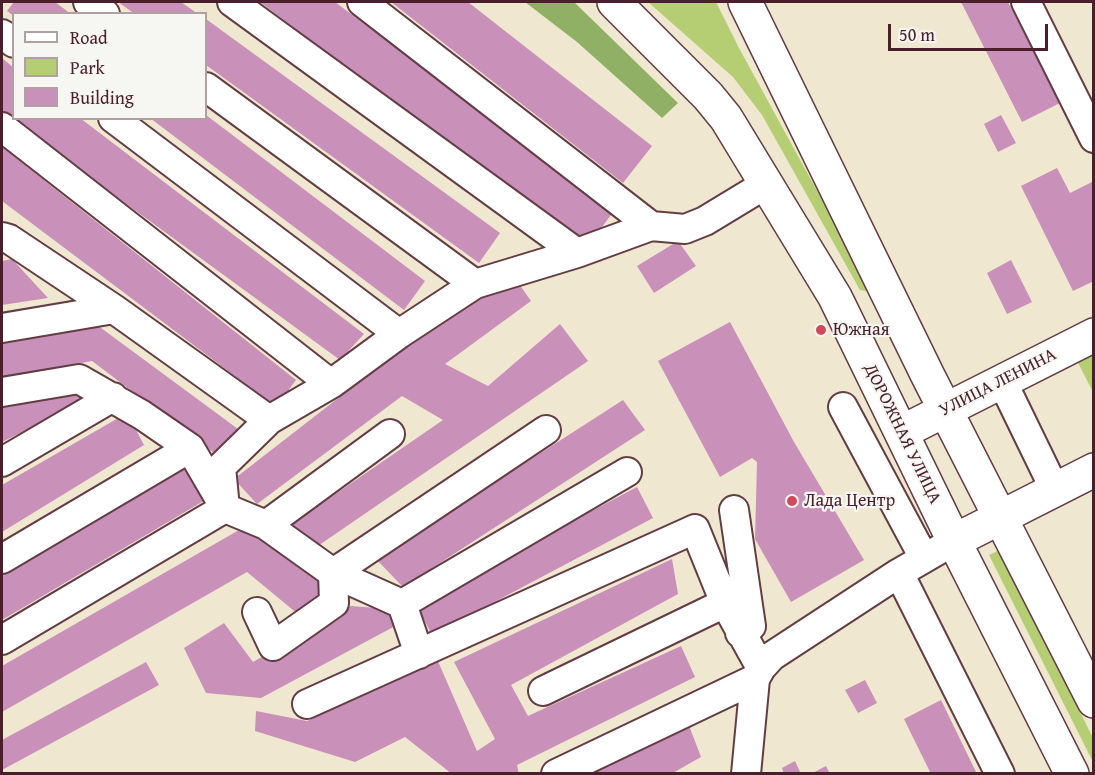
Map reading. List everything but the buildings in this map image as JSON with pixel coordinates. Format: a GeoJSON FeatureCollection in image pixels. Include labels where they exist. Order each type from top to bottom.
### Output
{"type":"FeatureCollection","features":[{"type":"Feature","properties":{"kind":"main road","name":"ДОРОЖНАЯ УЛИЦА"},"geometry":{"type":"LineString","coordinates":[[614,2],[708,96],[726,118],[835,297],[954,541],[1072,774]]}},
{"type":"Feature","properties":{"kind":"main road"},"geometry":{"type":"LineString","coordinates":[[744,2],[945,410],[1094,701]]}},
{"type":"Feature","properties":{"kind":"main road"},"geometry":{"type":"LineString","coordinates":[[835,297],[853,311],[866,311],[879,298],[884,285]]}},
{"type":"Feature","properties":{"kind":"main road","name":"УЛИЦА ЛЕНИНА"},"geometry":{"type":"LineString","coordinates":[[902,432],[1094,335]]}},
{"type":"Feature","properties":{"kind":"main road"},"geometry":{"type":"LineString","coordinates":[[954,541],[1094,470]]}},
{"type":"Feature","properties":{"kind":"street"},"geometry":{"type":"LineString","coordinates":[[88,2],[102,12]]}},
{"type":"Feature","properties":{"kind":"street"},"geometry":{"type":"LineString","coordinates":[[232,2],[577,253]]}},
{"type":"Feature","properties":{"kind":"street"},"geometry":{"type":"LineString","coordinates":[[362,2],[651,226]]}},
{"type":"Feature","properties":{"kind":"street"},"geometry":{"type":"LineString","coordinates":[[1026,2],[1094,138]]}},
{"type":"Feature","properties":{"kind":"street"},"geometry":{"type":"LineString","coordinates":[[207,88],[475,284]]}},
{"type":"Feature","properties":{"kind":"street"},"geometry":{"type":"LineString","coordinates":[[116,120],[399,334]]}},
{"type":"Feature","properties":{"kind":"street"},"geometry":{"type":"LineString","coordinates":[[2,127],[331,384]]}},
{"type":"Feature","properties":{"kind":"street"},"geometry":{"type":"LineString","coordinates":[[225,508],[221,467],[269,420],[331,384],[399,334],[475,284],[577,253],[651,226],[685,229],[705,221],[766,184]]}},
{"type":"Feature","properties":{"kind":"street"},"geometry":{"type":"LineString","coordinates":[[4,239],[114,309],[269,420]]}},
{"type":"Feature","properties":{"kind":"street"},"geometry":{"type":"LineString","coordinates":[[2,328],[114,309]]}},
{"type":"Feature","properties":{"kind":"street"},"geometry":{"type":"LineString","coordinates":[[2,392],[79,379],[112,397],[190,448],[225,508],[266,525],[333,573],[402,604],[418,654]]}},
{"type":"Feature","properties":{"kind":"street"},"geometry":{"type":"LineString","coordinates":[[1002,381],[1055,490]]}},
{"type":"Feature","properties":{"kind":"street"},"geometry":{"type":"LineString","coordinates":[[2,462],[112,397]]}},
{"type":"Feature","properties":{"kind":"street"},"geometry":{"type":"LineString","coordinates":[[843,407],[924,558]]}},
{"type":"Feature","properties":{"kind":"street"},"geometry":{"type":"LineString","coordinates":[[333,573],[546,430]]}},
{"type":"Feature","properties":{"kind":"street"},"geometry":{"type":"LineString","coordinates":[[266,525],[390,434]]}},
{"type":"Feature","properties":{"kind":"street"},"geometry":{"type":"LineString","coordinates":[[2,559],[190,448]]}},
{"type":"Feature","properties":{"kind":"street"},"geometry":{"type":"LineString","coordinates":[[402,604],[627,472]]}},
{"type":"Feature","properties":{"kind":"street"},"geometry":{"type":"LineString","coordinates":[[2,640],[225,508]]}},
{"type":"Feature","properties":{"kind":"street"},"geometry":{"type":"LineString","coordinates":[[734,510],[751,626],[740,633]]}},
{"type":"Feature","properties":{"kind":"street"},"geometry":{"type":"LineString","coordinates":[[307,704],[694,529],[758,673],[746,774]]}},
{"type":"Feature","properties":{"kind":"street"},"geometry":{"type":"LineString","coordinates":[[556,774],[758,673],[772,656],[899,573],[954,541]]}},
{"type":"Feature","properties":{"kind":"street"},"geometry":{"type":"LineString","coordinates":[[257,612],[273,646],[334,603],[333,573]]}},
{"type":"Feature","properties":{"kind":"street"},"geometry":{"type":"LineString","coordinates":[[899,573],[1000,774]]}},
{"type":"Feature","properties":{"kind":"street"},"geometry":{"type":"LineString","coordinates":[[543,691],[725,603]]}},
{"type":"Feature","properties":{"kind":"green space"},"geometry":{"type":"Polygon","coordinates":[[[525,2],[574,2],[678,103],[662,118],[577,42],[525,2]]]}},
{"type":"Feature","properties":{"kind":"green space"},"geometry":{"type":"Polygon","coordinates":[[[648,2],[716,2],[869,286],[866,291],[860,290],[762,115],[733,77],[648,2]]]}},
{"type":"Feature","properties":{"kind":"green space"},"geometry":{"type":"Polygon","coordinates":[[[1093,348],[1093,392],[1075,357],[1093,348]]]}},
{"type":"Feature","properties":{"kind":"green space"},"geometry":{"type":"Polygon","coordinates":[[[1000,550],[1093,738],[1093,762],[989,555],[1000,550]]]}},
{"type":"Feature","properties":{"kind":"place","name":"Южная"},"geometry":{"type":"Point","coordinates":[821,330]}},
{"type":"Feature","properties":{"kind":"place","name":"Лада Центр"},"geometry":{"type":"Point","coordinates":[792,501]}}]}
